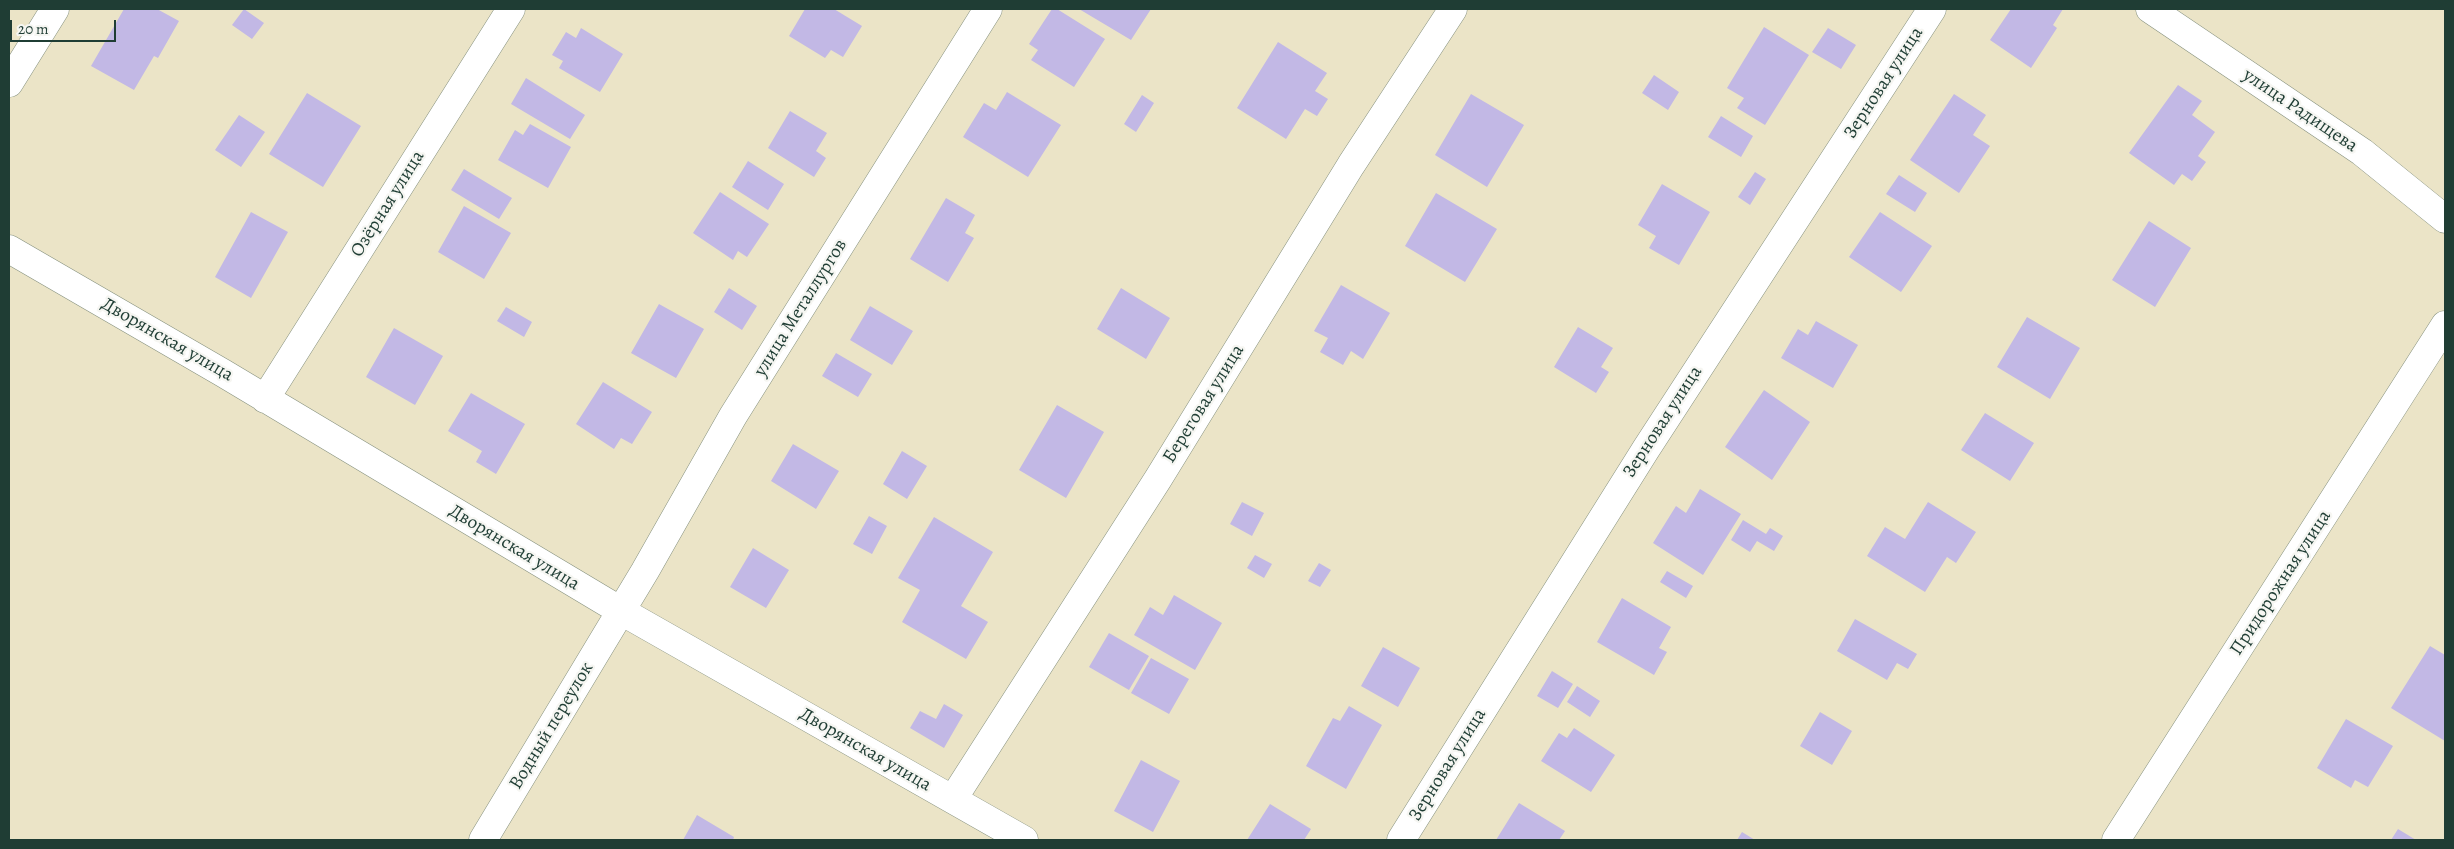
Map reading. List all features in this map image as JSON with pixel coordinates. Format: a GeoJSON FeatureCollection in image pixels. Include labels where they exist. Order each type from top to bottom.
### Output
{"type":"FeatureCollection","features":[{"type":"Feature","properties":{"kind":"street"},"geometry":{"type":"LineString","coordinates":[[9,83],[55,9]]}},
{"type":"Feature","properties":{"kind":"street","name":"Озёрная улица"},"geometry":{"type":"LineString","coordinates":[[265,399],[511,9]]}},
{"type":"Feature","properties":{"kind":"street","name":"улица Металлургов"},"geometry":{"type":"LineString","coordinates":[[621,611],[733,416],[988,9]]}},
{"type":"Feature","properties":{"kind":"street","name":"Береговая улица"},"geometry":{"type":"LineString","coordinates":[[953,799],[1158,479],[1351,165],[1453,9]]}},
{"type":"Feature","properties":{"kind":"street","name":"Зерновая улица"},"geometry":{"type":"LineString","coordinates":[[1401,840],[1646,449],[1932,9]]}},
{"type":"Feature","properties":{"kind":"street","name":"улица Радищева"},"geometry":{"type":"LineString","coordinates":[[2150,9],[2362,152],[2445,219]]}},
{"type":"Feature","properties":{"kind":"street","name":"Дворянская улица"},"geometry":{"type":"LineString","coordinates":[[9,249],[621,611],[1024,840]]}},
{"type":"Feature","properties":{"kind":"street","name":"Придорожная улица"},"geometry":{"type":"LineString","coordinates":[[2116,840],[2445,325]]}},
{"type":"Feature","properties":{"kind":"street","name":"Водный переулок"},"geometry":{"type":"LineString","coordinates":[[483,840],[621,611]]}},
{"type":"Feature","properties":{"kind":"building"},"geometry":{"type":"Polygon","coordinates":[[[124,9],[157,9],[179,21],[158,58],[154,56],[134,90],[91,66],[124,9]]]}},
{"type":"Feature","properties":{"kind":"building"},"geometry":{"type":"Polygon","coordinates":[[[244,9],[264,23],[252,39],[232,25],[244,9]]]}},
{"type":"Feature","properties":{"kind":"building"},"geometry":{"type":"Polygon","coordinates":[[[805,9],[834,9],[862,26],[843,57],[831,50],[825,58],[789,36],[805,9]]]}},
{"type":"Feature","properties":{"kind":"building"},"geometry":{"type":"Polygon","coordinates":[[[1052,9],[1057,9],[1105,39],[1074,87],[1031,60],[1038,50],[1029,44],[1052,9]]]}},
{"type":"Feature","properties":{"kind":"building"},"geometry":{"type":"Polygon","coordinates":[[[1079,9],[1151,9],[1131,40],[1079,9]]]}},
{"type":"Feature","properties":{"kind":"building"},"geometry":{"type":"Polygon","coordinates":[[[2011,9],[2063,9],[2053,25],[2057,28],[2031,68],[1990,40],[2011,9]]]}},
{"type":"Feature","properties":{"kind":"building"},"geometry":{"type":"Polygon","coordinates":[[[1764,27],[1809,55],[1765,125],[1737,108],[1744,98],[1727,88],[1764,27]]]}},
{"type":"Feature","properties":{"kind":"building"},"geometry":{"type":"Polygon","coordinates":[[[581,28],[623,54],[600,92],[559,68],[563,61],[552,55],[566,32],[576,38],[581,28]]]}},
{"type":"Feature","properties":{"kind":"building"},"geometry":{"type":"Polygon","coordinates":[[[1828,28],[1856,45],[1841,69],[1812,52],[1828,28]]]}},
{"type":"Feature","properties":{"kind":"building"},"geometry":{"type":"Polygon","coordinates":[[[1278,42],[1327,73],[1315,91],[1328,99],[1317,116],[1305,109],[1286,139],[1237,108],[1278,42]]]}},
{"type":"Feature","properties":{"kind":"building"},"geometry":{"type":"Polygon","coordinates":[[[1654,75],[1679,92],[1668,110],[1642,93],[1654,75]]]}},
{"type":"Feature","properties":{"kind":"building"},"geometry":{"type":"Polygon","coordinates":[[[526,78],[585,115],[570,139],[511,104],[526,78]]]}},
{"type":"Feature","properties":{"kind":"building"},"geometry":{"type":"Polygon","coordinates":[[[2178,85],[2202,101],[2192,115],[2215,132],[2198,156],[2206,162],[2192,181],[2182,174],[2174,185],[2129,153],[2178,85]]]}},
{"type":"Feature","properties":{"kind":"building"},"geometry":{"type":"Polygon","coordinates":[[[1007,92],[1061,125],[1028,177],[963,137],[984,103],[996,110],[1007,92]]]}},
{"type":"Feature","properties":{"kind":"building"},"geometry":{"type":"Polygon","coordinates":[[[307,93],[361,126],[323,187],[269,154],[307,93]]]}},
{"type":"Feature","properties":{"kind":"building"},"geometry":{"type":"Polygon","coordinates":[[[1471,94],[1524,125],[1487,187],[1435,155],[1471,94]]]}},
{"type":"Feature","properties":{"kind":"building"},"geometry":{"type":"Polygon","coordinates":[[[1954,94],[1986,115],[1973,135],[1990,146],[1959,193],[1910,160],[1954,94]]]}},
{"type":"Feature","properties":{"kind":"building"},"geometry":{"type":"Polygon","coordinates":[[[1142,95],[1154,103],[1136,132],[1124,124],[1142,95]]]}},
{"type":"Feature","properties":{"kind":"building"},"geometry":{"type":"Polygon","coordinates":[[[790,111],[827,133],[816,151],[826,158],[814,177],[768,148],[790,111]]]}},
{"type":"Feature","properties":{"kind":"building"},"geometry":{"type":"Polygon","coordinates":[[[239,115],[265,132],[241,167],[215,150],[239,115]]]}},
{"type":"Feature","properties":{"kind":"building"},"geometry":{"type":"Polygon","coordinates":[[[1721,116],[1753,136],[1741,157],[1708,137],[1721,116]]]}},
{"type":"Feature","properties":{"kind":"building"},"geometry":{"type":"Polygon","coordinates":[[[530,124],[571,147],[548,188],[498,160],[515,130],[523,135],[530,124]]]}},
{"type":"Feature","properties":{"kind":"building"},"geometry":{"type":"Polygon","coordinates":[[[748,161],[784,184],[768,210],[732,187],[748,161]]]}},
{"type":"Feature","properties":{"kind":"building"},"geometry":{"type":"Polygon","coordinates":[[[464,169],[512,198],[499,219],[451,190],[464,169]]]}},
{"type":"Feature","properties":{"kind":"building"},"geometry":{"type":"Polygon","coordinates":[[[1755,172],[1766,179],[1750,205],[1738,197],[1755,172]]]}},
{"type":"Feature","properties":{"kind":"building"},"geometry":{"type":"Polygon","coordinates":[[[1899,175],[1927,193],[1915,212],[1886,194],[1899,175]]]}},
{"type":"Feature","properties":{"kind":"building"},"geometry":{"type":"Polygon","coordinates":[[[1662,184],[1710,212],[1679,265],[1649,248],[1656,236],[1638,225],[1662,184]]]}},
{"type":"Feature","properties":{"kind":"building"},"geometry":{"type":"Polygon","coordinates":[[[720,192],[769,224],[747,257],[738,251],[733,260],[693,233],[720,192]]]}},
{"type":"Feature","properties":{"kind":"building"},"geometry":{"type":"Polygon","coordinates":[[[1436,193],[1497,229],[1465,282],[1405,246],[1436,193]]]}},
{"type":"Feature","properties":{"kind":"building"},"geometry":{"type":"Polygon","coordinates":[[[946,198],[975,215],[965,233],[974,238],[948,282],[910,259],[946,198]]]}},
{"type":"Feature","properties":{"kind":"building"},"geometry":{"type":"Polygon","coordinates":[[[464,206],[511,233],[484,279],[438,252],[464,206]]]}},
{"type":"Feature","properties":{"kind":"building"},"geometry":{"type":"Polygon","coordinates":[[[251,212],[288,232],[251,298],[215,277],[251,212]]]}},
{"type":"Feature","properties":{"kind":"building"},"geometry":{"type":"Polygon","coordinates":[[[1880,212],[1932,246],[1901,292],[1849,257],[1880,212]]]}},
{"type":"Feature","properties":{"kind":"building"},"geometry":{"type":"Polygon","coordinates":[[[2149,221],[2191,248],[2155,307],[2112,280],[2149,221]]]}},
{"type":"Feature","properties":{"kind":"building"},"geometry":{"type":"Polygon","coordinates":[[[1341,285],[1390,313],[1363,359],[1351,351],[1343,365],[1320,352],[1328,338],[1314,331],[1341,285]]]}},
{"type":"Feature","properties":{"kind":"building"},"geometry":{"type":"Polygon","coordinates":[[[729,288],[757,306],[742,330],[714,312],[729,288]]]}},
{"type":"Feature","properties":{"kind":"building"},"geometry":{"type":"Polygon","coordinates":[[[1121,288],[1170,318],[1146,359],[1097,329],[1121,288]]]}},
{"type":"Feature","properties":{"kind":"building"},"geometry":{"type":"Polygon","coordinates":[[[659,304],[704,329],[676,378],[631,353],[659,304]]]}},
{"type":"Feature","properties":{"kind":"building"},"geometry":{"type":"Polygon","coordinates":[[[870,306],[913,331],[892,365],[850,340],[870,306]]]}},
{"type":"Feature","properties":{"kind":"building"},"geometry":{"type":"Polygon","coordinates":[[[506,307],[532,322],[524,337],[497,321],[506,307]]]}},
{"type":"Feature","properties":{"kind":"building"},"geometry":{"type":"Polygon","coordinates":[[[2027,317],[2080,348],[2050,399],[1997,367],[2027,317]]]}},
{"type":"Feature","properties":{"kind":"building"},"geometry":{"type":"Polygon","coordinates":[[[1816,321],[1858,345],[1833,388],[1781,358],[1798,329],[1808,335],[1816,321]]]}},
{"type":"Feature","properties":{"kind":"building"},"geometry":{"type":"Polygon","coordinates":[[[1578,327],[1613,348],[1601,367],[1609,372],[1596,393],[1554,367],[1578,327]]]}},
{"type":"Feature","properties":{"kind":"building"},"geometry":{"type":"Polygon","coordinates":[[[394,328],[443,356],[415,405],[366,377],[394,328]]]}},
{"type":"Feature","properties":{"kind":"building"},"geometry":{"type":"Polygon","coordinates":[[[836,353],[872,374],[858,397],[822,376],[836,353]]]}},
{"type":"Feature","properties":{"kind":"building"},"geometry":{"type":"Polygon","coordinates":[[[603,382],[652,412],[632,444],[621,438],[614,449],[576,424],[603,382]]]}},
{"type":"Feature","properties":{"kind":"building"},"geometry":{"type":"Polygon","coordinates":[[[1764,390],[1810,422],[1772,480],[1725,447],[1764,390]]]}},
{"type":"Feature","properties":{"kind":"building"},"geometry":{"type":"Polygon","coordinates":[[[471,393],[525,424],[496,474],[476,462],[482,451],[448,431],[471,393]]]}},
{"type":"Feature","properties":{"kind":"building"},"geometry":{"type":"Polygon","coordinates":[[[1057,405],[1104,432],[1066,498],[1019,470],[1057,405]]]}},
{"type":"Feature","properties":{"kind":"building"},"geometry":{"type":"Polygon","coordinates":[[[1985,413],[2034,443],[2010,481],[1961,450],[1985,413]]]}},
{"type":"Feature","properties":{"kind":"building"},"geometry":{"type":"Polygon","coordinates":[[[793,444],[839,471],[816,509],[771,481],[793,444]]]}},
{"type":"Feature","properties":{"kind":"building"},"geometry":{"type":"Polygon","coordinates":[[[902,451],[927,466],[907,499],[883,484],[902,451]]]}},
{"type":"Feature","properties":{"kind":"building"},"geometry":{"type":"Polygon","coordinates":[[[1700,489],[1741,514],[1703,575],[1653,543],[1676,506],[1686,513],[1700,489]]]}},
{"type":"Feature","properties":{"kind":"building"},"geometry":{"type":"Polygon","coordinates":[[[1242,502],[1264,513],[1252,536],[1230,524],[1242,502]]]}},
{"type":"Feature","properties":{"kind":"building"},"geometry":{"type":"Polygon","coordinates":[[[1928,502],[1976,532],[1956,563],[1947,557],[1925,592],[1867,556],[1885,527],[1905,539],[1928,502]]]}},
{"type":"Feature","properties":{"kind":"building"},"geometry":{"type":"Polygon","coordinates":[[[869,516],[887,526],[872,554],[853,544],[869,516]]]}},
{"type":"Feature","properties":{"kind":"building"},"geometry":{"type":"Polygon","coordinates":[[[934,517],[993,552],[961,606],[988,622],[966,659],[902,622],[920,590],[898,578],[934,517]]]}},
{"type":"Feature","properties":{"kind":"building"},"geometry":{"type":"Polygon","coordinates":[[[1743,520],[1766,534],[1770,528],[1783,536],[1774,551],[1757,541],[1750,552],[1731,540],[1743,520]]]}},
{"type":"Feature","properties":{"kind":"building"},"geometry":{"type":"Polygon","coordinates":[[[753,548],[789,570],[766,608],[730,587],[753,548]]]}},
{"type":"Feature","properties":{"kind":"building"},"geometry":{"type":"Polygon","coordinates":[[[1255,555],[1272,564],[1264,578],[1247,568],[1255,555]]]}},
{"type":"Feature","properties":{"kind":"building"},"geometry":{"type":"Polygon","coordinates":[[[1319,563],[1331,570],[1320,587],[1308,581],[1319,563]]]}},
{"type":"Feature","properties":{"kind":"building"},"geometry":{"type":"Polygon","coordinates":[[[1667,571],[1693,586],[1686,598],[1660,582],[1667,571]]]}},
{"type":"Feature","properties":{"kind":"building"},"geometry":{"type":"Polygon","coordinates":[[[1174,595],[1222,623],[1195,670],[1134,635],[1150,607],[1163,615],[1174,595]]]}},
{"type":"Feature","properties":{"kind":"building"},"geometry":{"type":"Polygon","coordinates":[[[1622,598],[1671,627],[1659,648],[1667,652],[1654,675],[1597,642],[1622,598]]]}},
{"type":"Feature","properties":{"kind":"building"},"geometry":{"type":"Polygon","coordinates":[[[1855,619],[1917,654],[1908,669],[1897,663],[1887,680],[1837,651],[1855,619]]]}},
{"type":"Feature","properties":{"kind":"building"},"geometry":{"type":"Polygon","coordinates":[[[1109,633],[1149,656],[1129,690],[1089,667],[1109,633]]]}},
{"type":"Feature","properties":{"kind":"building"},"geometry":{"type":"Polygon","coordinates":[[[2430,646],[2445,655],[2445,741],[2391,708],[2430,646]]]}},
{"type":"Feature","properties":{"kind":"building"},"geometry":{"type":"Polygon","coordinates":[[[1383,647],[1420,668],[1398,707],[1361,686],[1383,647]]]}},
{"type":"Feature","properties":{"kind":"building"},"geometry":{"type":"Polygon","coordinates":[[[1151,658],[1189,679],[1169,714],[1131,693],[1151,658]]]}},
{"type":"Feature","properties":{"kind":"building"},"geometry":{"type":"Polygon","coordinates":[[[1552,671],[1573,684],[1558,708],[1537,696],[1552,671]]]}},
{"type":"Feature","properties":{"kind":"building"},"geometry":{"type":"Polygon","coordinates":[[[1577,686],[1600,701],[1590,717],[1567,702],[1577,686]]]}},
{"type":"Feature","properties":{"kind":"building"},"geometry":{"type":"Polygon","coordinates":[[[944,704],[963,715],[944,748],[910,728],[920,711],[936,719],[944,704]]]}},
{"type":"Feature","properties":{"kind":"building"},"geometry":{"type":"Polygon","coordinates":[[[1349,706],[1382,725],[1346,789],[1306,766],[1333,718],[1340,721],[1349,706]]]}},
{"type":"Feature","properties":{"kind":"building"},"geometry":{"type":"Polygon","coordinates":[[[1820,712],[1852,731],[1832,765],[1800,746],[1820,712]]]}},
{"type":"Feature","properties":{"kind":"building"},"geometry":{"type":"Polygon","coordinates":[[[2346,719],[2393,746],[2368,787],[2355,780],[2351,788],[2317,768],[2346,719]]]}},
{"type":"Feature","properties":{"kind":"building"},"geometry":{"type":"Polygon","coordinates":[[[1574,728],[1615,755],[1591,792],[1541,761],[1559,733],[1567,738],[1574,728]]]}},
{"type":"Feature","properties":{"kind":"building"},"geometry":{"type":"Polygon","coordinates":[[[1141,760],[1180,781],[1153,832],[1114,811],[1141,760]]]}},
{"type":"Feature","properties":{"kind":"building"},"geometry":{"type":"Polygon","coordinates":[[[1519,803],[1565,831],[1559,840],[1496,840],[1519,803]]]}},
{"type":"Feature","properties":{"kind":"building"},"geometry":{"type":"Polygon","coordinates":[[[1270,804],[1311,829],[1304,840],[1247,840],[1270,804]]]}},
{"type":"Feature","properties":{"kind":"building"},"geometry":{"type":"Polygon","coordinates":[[[697,815],[734,837],[733,840],[683,840],[697,815]]]}},
{"type":"Feature","properties":{"kind":"building"},"geometry":{"type":"Polygon","coordinates":[[[2398,829],[2416,840],[2391,840],[2398,829]]]}},
{"type":"Feature","properties":{"kind":"building"},"geometry":{"type":"Polygon","coordinates":[[[1742,832],[1755,840],[1737,840],[1742,832]]]}}]}
